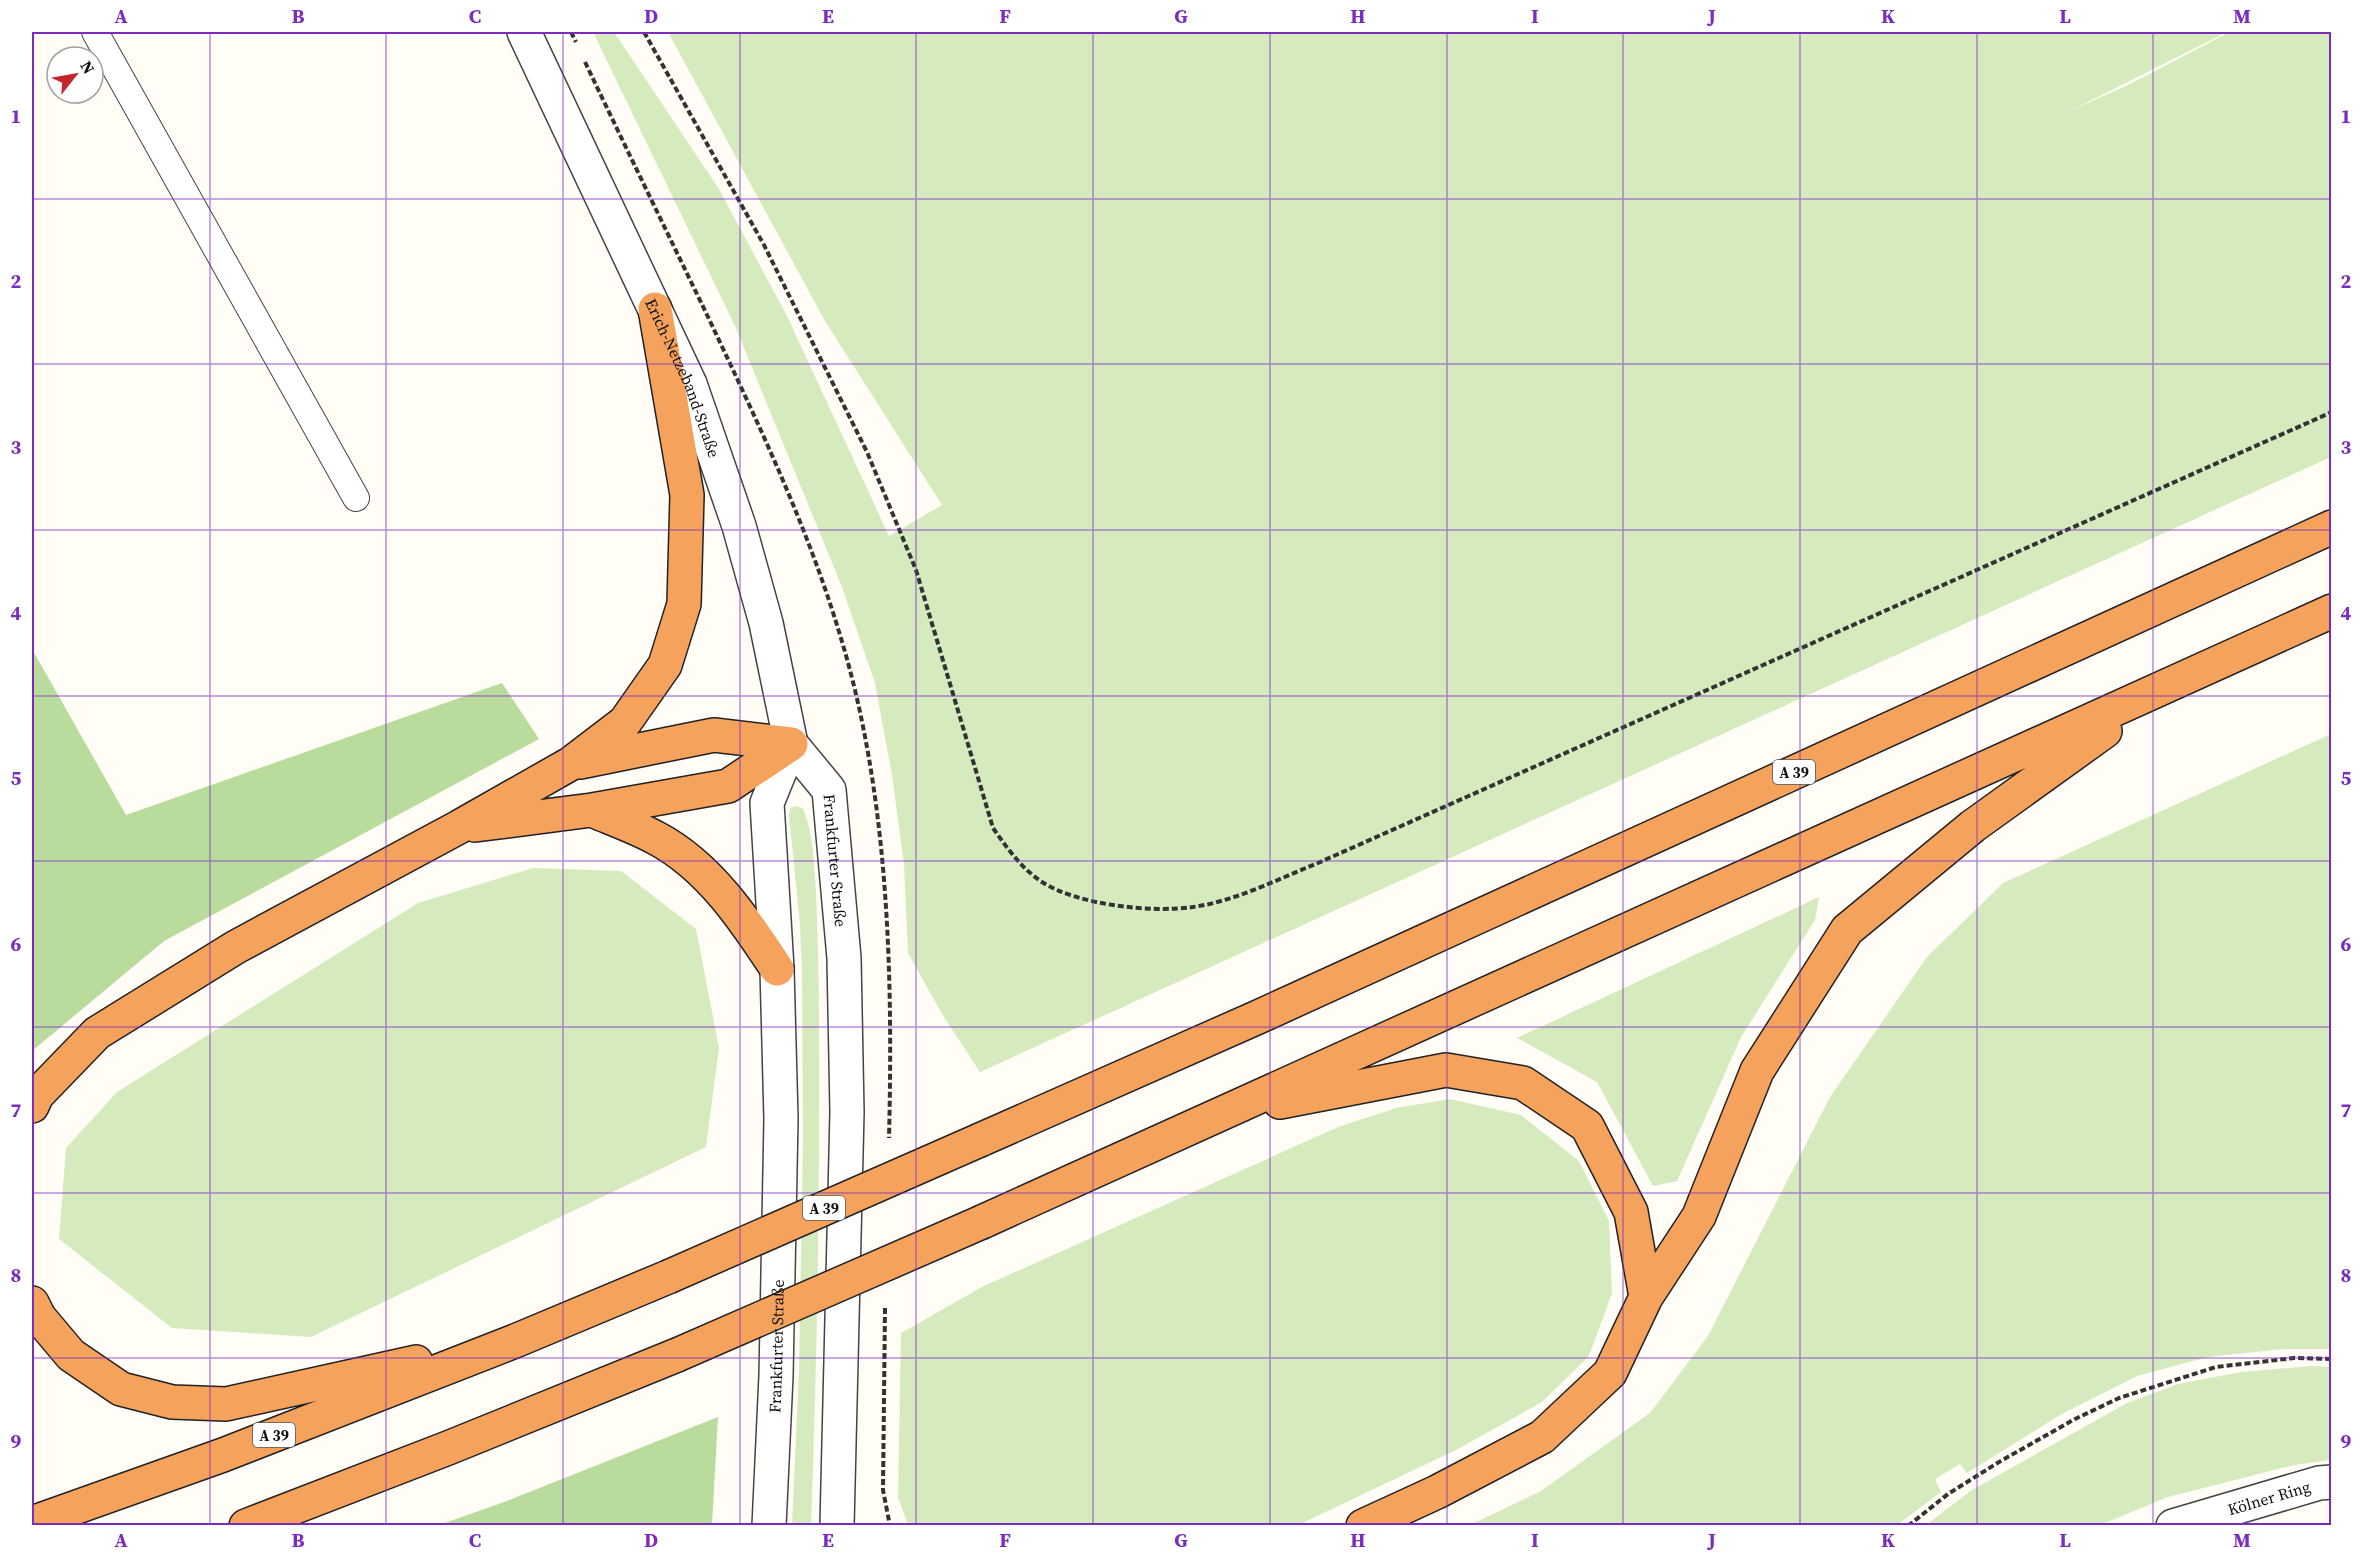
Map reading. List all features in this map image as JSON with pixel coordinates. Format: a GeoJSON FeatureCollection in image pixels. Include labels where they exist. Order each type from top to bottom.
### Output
{"type":"FeatureCollection","features":[{"type":"Feature","properties":{"kind":"highway"},"geometry":{"type":"LineString","coordinates":[[32,1106],[37,1095],[97,1033],[236,947],[459,827],[570,764],[625,722],[665,665],[684,603],[687,495],[655,309]]}},
{"type":"Feature","properties":{"kind":"highway","name":"A 39"},"geometry":{"type":"LineString","coordinates":[[32,1523],[223,1455],[514,1341],[668,1276],[1256,1018],[2331,527]]}},
{"type":"Feature","properties":{"kind":"highway"},"geometry":{"type":"LineString","coordinates":[[246,1526],[448,1448],[677,1354],[982,1222],[2331,611]]}},
{"type":"Feature","properties":{"kind":"highway"},"geometry":{"type":"LineString","coordinates":[[1363,1526],[1437,1492],[1542,1437],[1610,1373],[1646,1297],[1699,1216],[1757,1071],[1847,930],[1973,826],[2165,688]]}},
{"type":"Feature","properties":{"kind":"highway"},"geometry":{"type":"LineString","coordinates":[[570,764],[714,735],[791,744]]}},
{"type":"Feature","properties":{"kind":"highway"},"geometry":{"type":"LineString","coordinates":[[459,827],[592,810],[728,786],[791,744]]}},
{"type":"Feature","properties":{"kind":"highway"},"geometry":{"type":"LineString","coordinates":[[592,810],[657,838],[685,858],[709,879],[731,904],[777,969]]}},
{"type":"Feature","properties":{"kind":"highway"},"geometry":{"type":"LineString","coordinates":[[1228,1112],[1446,1070],[1523,1083],[1587,1126],[1631,1212],[1646,1297]]}},
{"type":"Feature","properties":{"kind":"highway"},"geometry":{"type":"LineString","coordinates":[[32,1302],[39,1317],[71,1355],[121,1389],[172,1402],[226,1404],[514,1341]]}},
{"type":"Feature","properties":{"kind":"street","name":"Erich-Netzeband-Straße"},"geometry":{"type":"LineString","coordinates":[[524,32],[690,384],[739,526],[766,623],[791,744]]}},
{"type":"Feature","properties":{"kind":"street","name":"Frankfurter Straße"},"geometry":{"type":"LineString","coordinates":[[769,1526],[776,1376],[781,1131],[777,969],[767,803],[791,744],[829,790],[844,958],[847,1112],[837,1526]]}},
{"type":"Feature","properties":{"kind":"street","name":"Kölner Ring"},"geometry":{"type":"LineString","coordinates":[[2173,1526],[2319,1483],[2331,1482]]}},
{"type":"Feature","properties":{"kind":"lane"},"geometry":{"type":"LineString","coordinates":[[95,32],[356,498]]}},
{"type":"Feature","properties":{"kind":"path"},"geometry":{"type":"LineString","coordinates":[[644,32],[764,245],[867,452],[916,570],[993,828],[1018,862],[1042,882],[1066,894],[1100,904],[1147,908],[1193,907],[1234,897],[1351,848],[2331,412]]}},
{"type":"Feature","properties":{"kind":"path"},"geometry":{"type":"LineString","coordinates":[[1908,1526],[1948,1494],[1999,1462],[2074,1419],[2119,1398],[2216,1367],[2294,1358],[2331,1359]]}},
{"type":"Feature","properties":{"kind":"green space"},"geometry":{"type":"Polygon","coordinates":[[[593,32],[614,32],[719,189],[786,314],[889,536],[942,505],[825,321],[668,32],[2227,32],[2070,111],[2128,85],[2230,32],[2331,32],[2331,457],[980,1072],[942,1014],[908,953],[904,864],[892,775],[875,683],[842,587],[735,326],[593,32]]]}},
{"type":"Feature","properties":{"kind":"green space"},"geometry":{"type":"Polygon","coordinates":[[[32,649],[126,815],[502,683],[539,739],[164,941],[32,1051],[32,649]]]}},
{"type":"Feature","properties":{"kind":"green space"},"geometry":{"type":"Polygon","coordinates":[[[2331,734],[2331,1349],[2284,1349],[2208,1357],[2137,1376],[2060,1415],[1967,1473],[1960,1464],[1935,1479],[1941,1492],[1897,1525],[1470,1525],[1541,1491],[1650,1413],[1708,1336],[1830,1097],[1927,957],[2003,883],[2331,734]]]}},
{"type":"Feature","properties":{"kind":"green space"},"geometry":{"type":"Polygon","coordinates":[[[794,806],[803,808],[811,839],[816,893],[818,962],[818,1216],[811,1526],[792,1525],[799,1371],[803,1139],[800,925],[789,815],[790,809],[794,806]]]}},
{"type":"Feature","properties":{"kind":"green space"},"geometry":{"type":"Polygon","coordinates":[[[533,868],[621,871],[696,929],[719,1048],[706,1147],[311,1337],[172,1328],[59,1239],[66,1148],[117,1092],[418,903],[533,868]]]}},
{"type":"Feature","properties":{"kind":"green space"},"geometry":{"type":"Polygon","coordinates":[[[1819,897],[1815,920],[1741,1037],[1677,1181],[1653,1186],[1597,1082],[1517,1038],[1819,897]]]}},
{"type":"Feature","properties":{"kind":"green space"},"geometry":{"type":"Polygon","coordinates":[[[1450,1099],[1521,1115],[1579,1161],[1609,1221],[1612,1293],[1589,1356],[1542,1402],[1456,1450],[1298,1525],[908,1525],[898,1497],[901,1333],[982,1287],[1338,1127],[1396,1108],[1450,1099]]]}},
{"type":"Feature","properties":{"kind":"green space"},"geometry":{"type":"Polygon","coordinates":[[[2311,1366],[2331,1367],[2331,1460],[2294,1465],[2168,1497],[2100,1525],[1926,1525],[1972,1490],[2127,1403],[2178,1384],[2241,1372],[2311,1366]]]}},
{"type":"Feature","properties":{"kind":"green space"},"geometry":{"type":"Polygon","coordinates":[[[718,1417],[712,1525],[439,1525],[507,1501],[718,1417]]]}}]}
